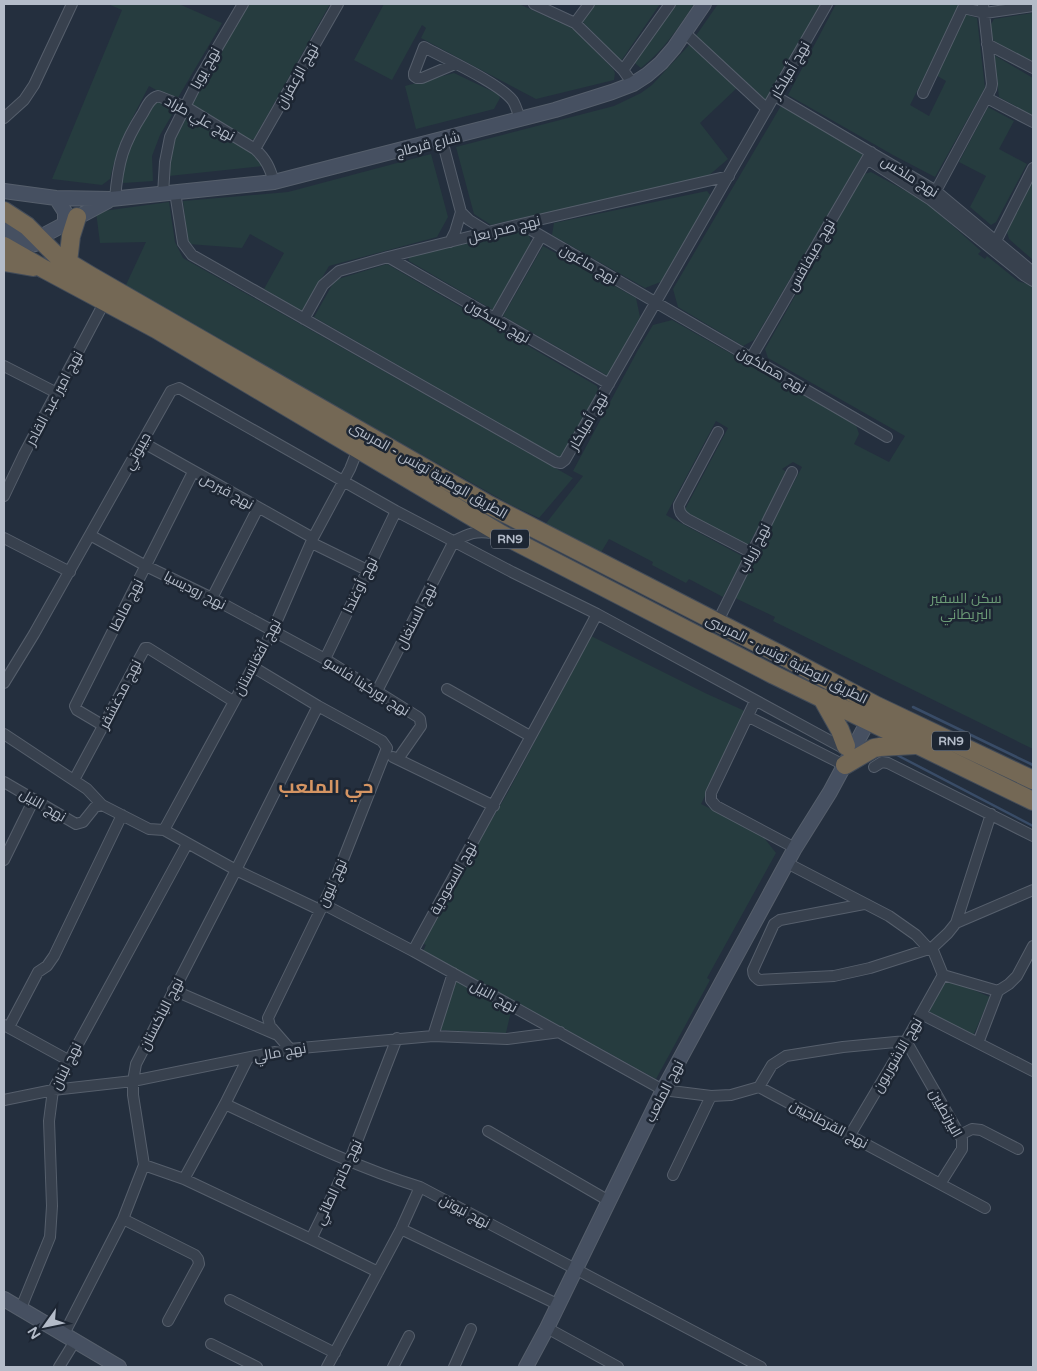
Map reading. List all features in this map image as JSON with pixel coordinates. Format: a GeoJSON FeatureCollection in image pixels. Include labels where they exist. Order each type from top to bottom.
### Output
{"type":"FeatureCollection","features":[{"type":"Feature","properties":{"kind":"highway","name":"الطريق الوطنية تونس - المرسى"},"geometry":{"type":"LineString","coordinates":[[4,210],[20,221],[35,240],[62,258],[488,505],[873,704],[1033,780]]}},
{"type":"Feature","properties":{"kind":"highway"},"geometry":{"type":"LineString","coordinates":[[62,258],[70,242],[71,221]]}},
{"type":"Feature","properties":{"kind":"highway","name":"الطريق الوطنية تونس - المرسى"},"geometry":{"type":"LineString","coordinates":[[5,252],[44,269],[156,329],[501,534],[864,720],[1033,802]]}},
{"type":"Feature","properties":{"kind":"highway"},"geometry":{"type":"LineString","coordinates":[[822,698],[840,730],[843,755],[880,746],[918,745]]}},
{"type":"Feature","properties":{"kind":"street"},"geometry":{"type":"LineString","coordinates":[[4,118],[24,100],[34,85],[72,4]]}},
{"type":"Feature","properties":{"kind":"street","name":"نهج يوبا"},"geometry":{"type":"LineString","coordinates":[[169,193],[166,150],[170,137],[199,79],[243,4]]}},
{"type":"Feature","properties":{"kind":"street","name":"نهج الزعفران"},"geometry":{"type":"LineString","coordinates":[[255,149],[338,4]]}},
{"type":"Feature","properties":{"kind":"street"},"geometry":{"type":"LineString","coordinates":[[534,4],[575,23],[623,70],[633,84]]}},
{"type":"Feature","properties":{"kind":"street"},"geometry":{"type":"LineString","coordinates":[[575,23],[589,4]]}},
{"type":"Feature","properties":{"kind":"street"},"geometry":{"type":"LineString","coordinates":[[623,70],[670,4]]}},
{"type":"Feature","properties":{"kind":"street","name":"شارع قرطاج"},"geometry":{"type":"LineString","coordinates":[[4,191],[56,198],[113,199],[274,182],[555,110],[633,84],[647,75],[661,63],[704,4]]}},
{"type":"Feature","properties":{"kind":"street","name":"نهج أميلكار"},"geometry":{"type":"LineString","coordinates":[[169,193],[183,243],[188,252],[558,463],[565,460],[827,4]]}},
{"type":"Feature","properties":{"kind":"street"},"geometry":{"type":"LineString","coordinates":[[923,93],[965,6],[984,8],[1033,6]]}},
{"type":"Feature","properties":{"kind":"street"},"geometry":{"type":"LineString","coordinates":[[934,195],[987,98],[992,84],[984,8]]}},
{"type":"Feature","properties":{"kind":"street"},"geometry":{"type":"LineString","coordinates":[[685,32],[767,109]]}},
{"type":"Feature","properties":{"kind":"street"},"geometry":{"type":"LineString","coordinates":[[987,44],[1033,68]]}},
{"type":"Feature","properties":{"kind":"street"},"geometry":{"type":"LineString","coordinates":[[455,64],[502,90],[514,102],[520,119]]}},
{"type":"Feature","properties":{"kind":"street","name":"نهج علي طراد"},"geometry":{"type":"LineString","coordinates":[[113,199],[119,164],[127,139],[150,101],[158,96],[186,107],[255,149],[270,166],[274,182]]}},
{"type":"Feature","properties":{"kind":"street","name":"نهج ملخس"},"geometry":{"type":"LineString","coordinates":[[775,96],[934,195],[994,244],[1033,272]]}},
{"type":"Feature","properties":{"kind":"street"},"geometry":{"type":"LineString","coordinates":[[987,98],[1033,122]]}},
{"type":"Feature","properties":{"kind":"street"},"geometry":{"type":"LineString","coordinates":[[442,140],[461,212],[459,222],[450,242]]}},
{"type":"Feature","properties":{"kind":"street","name":"نهج صيفاقس"},"geometry":{"type":"LineString","coordinates":[[751,358],[869,156]]}},
{"type":"Feature","properties":{"kind":"street"},"geometry":{"type":"LineString","coordinates":[[994,244],[1033,168]]}},
{"type":"Feature","properties":{"kind":"street","name":"نهج صدر بعل"},"geometry":{"type":"LineString","coordinates":[[304,319],[323,284],[339,270],[521,224],[729,176]]}},
{"type":"Feature","properties":{"kind":"street"},"geometry":{"type":"LineString","coordinates":[[56,198],[71,221]]}},
{"type":"Feature","properties":{"kind":"street"},"geometry":{"type":"LineString","coordinates":[[5,252],[35,240],[113,199]]}},
{"type":"Feature","properties":{"kind":"street"},"geometry":{"type":"LineString","coordinates":[[461,212],[469,220],[490,233]]}},
{"type":"Feature","properties":{"kind":"street","name":"نهج ماغون"},"geometry":{"type":"LineString","coordinates":[[521,224],[656,303]]}},
{"type":"Feature","properties":{"kind":"street"},"geometry":{"type":"LineString","coordinates":[[4,230],[35,240]]}},
{"type":"Feature","properties":{"kind":"street"},"geometry":{"type":"LineString","coordinates":[[494,319],[541,236]]}},
{"type":"Feature","properties":{"kind":"street","name":"نهج ملخس"},"geometry":{"type":"LineString","coordinates":[[994,244],[1025,276],[1033,281]]}},
{"type":"Feature","properties":{"kind":"street","name":"نهج جسكون"},"geometry":{"type":"LineString","coordinates":[[388,257],[609,384]]}},
{"type":"Feature","properties":{"kind":"street","name":"نهج امير عبد القادر"},"geometry":{"type":"LineString","coordinates":[[4,496],[105,301]]}},
{"type":"Feature","properties":{"kind":"street","name":"نهج هملكون"},"geometry":{"type":"LineString","coordinates":[[656,303],[887,437]]}},
{"type":"Feature","properties":{"kind":"street"},"geometry":{"type":"LineString","coordinates":[[4,366],[57,393]]}},
{"type":"Feature","properties":{"kind":"street","name":"جيبوتي"},"geometry":{"type":"LineString","coordinates":[[4,683],[70,572],[171,391],[179,388],[396,511],[597,614],[755,701],[843,755]]}},
{"type":"Feature","properties":{"kind":"street"},"geometry":{"type":"LineString","coordinates":[[718,432],[679,505],[679,510],[681,515],[687,519],[752,553]]}},
{"type":"Feature","properties":{"kind":"street","name":"نهج قبرص"},"geometry":{"type":"LineString","coordinates":[[142,442],[312,541],[367,570]]}},
{"type":"Feature","properties":{"kind":"street","name":"نهج أفغانستان"},"geometry":{"type":"LineString","coordinates":[[164,830],[272,632],[312,541],[358,449]]}},
{"type":"Feature","properties":{"kind":"street","name":"نهج مالطا"},"geometry":{"type":"LineString","coordinates":[[104,726],[77,710],[75,706],[193,472]]}},
{"type":"Feature","properties":{"kind":"street","name":"نهج زرياب"},"geometry":{"type":"LineString","coordinates":[[717,623],[792,472]]}},
{"type":"Feature","properties":{"kind":"street"},"geometry":{"type":"LineString","coordinates":[[212,598],[258,508]]}},
{"type":"Feature","properties":{"kind":"street","name":"نهج أوغندا"},"geometry":{"type":"LineString","coordinates":[[325,659],[396,511]]}},
{"type":"Feature","properties":{"kind":"street"},"geometry":{"type":"LineString","coordinates":[[454,541],[470,533],[501,534]]}},
{"type":"Feature","properties":{"kind":"street","name":"نهج روديسيا"},"geometry":{"type":"LineString","coordinates":[[90,535],[146,566],[212,598],[272,632]]}},
{"type":"Feature","properties":{"kind":"street"},"geometry":{"type":"LineString","coordinates":[[4,538],[70,572]]}},
{"type":"Feature","properties":{"kind":"street","name":"نهج السنغال"},"geometry":{"type":"LineString","coordinates":[[377,691],[454,541]]}},
{"type":"Feature","properties":{"kind":"street","name":"نهج السعودية"},"geometry":{"type":"LineString","coordinates":[[413,951],[494,806],[597,614]]}},
{"type":"Feature","properties":{"kind":"street","name":"نهج بوركينا فاسو"},"geometry":{"type":"LineString","coordinates":[[272,632],[325,659],[418,717],[421,726],[398,759]]}},
{"type":"Feature","properties":{"kind":"street","name":"نهج مدغشقر"},"geometry":{"type":"LineString","coordinates":[[74,780],[143,649],[146,647],[233,701]]}},
{"type":"Feature","properties":{"kind":"street"},"geometry":{"type":"LineString","coordinates":[[253,667],[382,741],[386,749],[398,759],[494,806]]}},
{"type":"Feature","properties":{"kind":"street"},"geometry":{"type":"LineString","coordinates":[[447,689],[530,736]]}},
{"type":"Feature","properties":{"kind":"street"},"geometry":{"type":"LineString","coordinates":[[755,701],[711,793],[711,800],[716,806],[795,848]]}},
{"type":"Feature","properties":{"kind":"street","name":"نهج الملعب"},"geometry":{"type":"LineString","coordinates":[[526,1367],[559,1305],[663,1090],[795,848],[830,792],[843,755],[873,704]]}},
{"type":"Feature","properties":{"kind":"street","name":"نهج الباكستان"},"geometry":{"type":"LineString","coordinates":[[144,1165],[133,1095],[136,1064],[318,706]]}},
{"type":"Feature","properties":{"kind":"street"},"geometry":{"type":"LineString","coordinates":[[749,717],[843,755]]}},
{"type":"Feature","properties":{"kind":"street"},"geometry":{"type":"LineString","coordinates":[[4,734],[87,789],[102,805]]}},
{"type":"Feature","properties":{"kind":"street","name":"نهج ليون"},"geometry":{"type":"LineString","coordinates":[[275,1034],[268,1018],[335,880],[386,749]]}},
{"type":"Feature","properties":{"kind":"street"},"geometry":{"type":"LineString","coordinates":[[874,766],[882,762],[888,763],[1033,836]]}},
{"type":"Feature","properties":{"kind":"street","name":"نهج النيل"},"geometry":{"type":"LineString","coordinates":[[4,782],[76,824],[83,822],[95,807],[102,805],[149,829],[164,830],[236,870],[321,907],[413,951],[663,1090]]}},
{"type":"Feature","properties":{"kind":"street"},"geometry":{"type":"LineString","coordinates":[[4,860],[34,799]]}},
{"type":"Feature","properties":{"kind":"street"},"geometry":{"type":"LineString","coordinates":[[864,904],[780,920],[774,924],[753,970],[755,978],[759,980],[834,976],[870,968],[930,948],[948,933],[956,923],[991,814]]}},
{"type":"Feature","properties":{"kind":"street"},"geometry":{"type":"LineString","coordinates":[[68,1060],[6,1026],[38,972],[47,966],[54,956],[122,815]]}},
{"type":"Feature","properties":{"kind":"street","name":"نهج لبنان"},"geometry":{"type":"LineString","coordinates":[[21,1308],[50,1237],[52,1206],[49,1121],[53,1090],[187,844]]}},
{"type":"Feature","properties":{"kind":"street"},"geometry":{"type":"LineString","coordinates":[[787,863],[896,921],[916,935],[930,948],[943,974],[998,991]]}},
{"type":"Feature","properties":{"kind":"street"},"geometry":{"type":"LineString","coordinates":[[956,923],[1033,890]]}},
{"type":"Feature","properties":{"kind":"street"},"geometry":{"type":"LineString","coordinates":[[978,1043],[998,991],[1017,976],[1033,948]]}},
{"type":"Feature","properties":{"kind":"street"},"geometry":{"type":"LineString","coordinates":[[433,1036],[453,973]]}},
{"type":"Feature","properties":{"kind":"street","name":"نهج الآشوريون"},"geometry":{"type":"LineString","coordinates":[[850,1135],[906,1042],[943,974]]}},
{"type":"Feature","properties":{"kind":"street"},"geometry":{"type":"LineString","coordinates":[[173,990],[275,1034],[290,1049]]}},
{"type":"Feature","properties":{"kind":"street"},"geometry":{"type":"LineString","coordinates":[[921,1014],[1033,1071]]}},
{"type":"Feature","properties":{"kind":"street","name":"نهج مالي"},"geometry":{"type":"LineString","coordinates":[[4,1100],[53,1090],[133,1082],[290,1049],[397,1038],[433,1036],[507,1039],[560,1032]]}},
{"type":"Feature","properties":{"kind":"street","name":"نهج حاتم الطائي"},"geometry":{"type":"LineString","coordinates":[[144,1165],[184,1179],[311,1239],[349,1162],[397,1038]]}},
{"type":"Feature","properties":{"kind":"street"},"geometry":{"type":"LineString","coordinates":[[663,1090],[712,1096],[731,1095],[759,1087],[772,1065],[786,1056],[843,1047],[906,1042]]}},
{"type":"Feature","properties":{"kind":"street","name":"البيزنطيين"},"geometry":{"type":"LineString","coordinates":[[906,1042],[960,1135],[963,1144],[962,1149],[940,1184]]}},
{"type":"Feature","properties":{"kind":"street"},"geometry":{"type":"LineString","coordinates":[[184,1179],[248,1058]]}},
{"type":"Feature","properties":{"kind":"street","name":"نهج القرطاجيين"},"geometry":{"type":"LineString","coordinates":[[759,1087],[985,1208]]}},
{"type":"Feature","properties":{"kind":"street"},"geometry":{"type":"LineString","coordinates":[[674,1175],[712,1096]]}},
{"type":"Feature","properties":{"kind":"street","name":"نهج نيوتن"},"geometry":{"type":"LineString","coordinates":[[225,1104],[349,1162],[381,1175],[420,1187],[761,1367]]}},
{"type":"Feature","properties":{"kind":"street"},"geometry":{"type":"LineString","coordinates":[[960,1135],[972,1129],[981,1130],[1018,1149]]}},
{"type":"Feature","properties":{"kind":"street"},"geometry":{"type":"LineString","coordinates":[[488,1131],[609,1201]]}},
{"type":"Feature","properties":{"kind":"street"},"geometry":{"type":"LineString","coordinates":[[59,1367],[70,1337],[123,1219],[144,1165]]}},
{"type":"Feature","properties":{"kind":"street"},"geometry":{"type":"LineString","coordinates":[[327,1367],[401,1229],[420,1187]]}},
{"type":"Feature","properties":{"kind":"street"},"geometry":{"type":"LineString","coordinates":[[123,1219],[195,1255],[198,1259],[199,1264],[168,1321]]}},
{"type":"Feature","properties":{"kind":"street"},"geometry":{"type":"LineString","coordinates":[[401,1229],[559,1305]]}},
{"type":"Feature","properties":{"kind":"street"},"geometry":{"type":"LineString","coordinates":[[311,1239],[378,1272]]}},
{"type":"Feature","properties":{"kind":"street"},"geometry":{"type":"LineString","coordinates":[[4,1299],[120,1367]]}},
{"type":"Feature","properties":{"kind":"street"},"geometry":{"type":"LineString","coordinates":[[230,1300],[335,1353]]}},
{"type":"Feature","properties":{"kind":"street"},"geometry":{"type":"LineString","coordinates":[[547,1328],[618,1367]]}},
{"type":"Feature","properties":{"kind":"street"},"geometry":{"type":"LineString","coordinates":[[454,1367],[471,1329]]}},
{"type":"Feature","properties":{"kind":"street"},"geometry":{"type":"LineString","coordinates":[[393,1367],[409,1336]]}},
{"type":"Feature","properties":{"kind":"street"},"geometry":{"type":"LineString","coordinates":[[211,1344],[257,1367]]}},
{"type":"Feature","properties":{"kind":"green space"},"geometry":{"type":"Polygon","coordinates":[[[108,4],[179,4],[222,23],[176,101],[149,86],[121,143],[110,179],[102,185],[52,179],[122,10],[108,4]]]}},
{"type":"Feature","properties":{"kind":"green space"},"geometry":{"type":"Polygon","coordinates":[[[247,4],[330,4],[254,139],[250,140],[191,105],[190,100],[247,4]]]}},
{"type":"Feature","properties":{"kind":"green space"},"geometry":{"type":"Polygon","coordinates":[[[384,4],[519,4],[574,29],[613,69],[615,73],[614,80],[536,99],[421,38],[426,28],[422,25],[392,80],[354,60],[384,4]]]}},
{"type":"Feature","properties":{"kind":"green space"},"geometry":{"type":"Polygon","coordinates":[[[592,4],[660,4],[621,61],[581,20],[592,4]]]}},
{"type":"Feature","properties":{"kind":"green space"},"geometry":{"type":"Polygon","coordinates":[[[672,4],[694,4],[664,46],[641,68],[632,61],[672,4]]]}},
{"type":"Feature","properties":{"kind":"green space"},"geometry":{"type":"Polygon","coordinates":[[[718,4],[823,4],[769,103],[695,37],[718,4]]]}},
{"type":"Feature","properties":{"kind":"green space"},"geometry":{"type":"Polygon","coordinates":[[[836,4],[961,4],[910,105],[929,116],[946,81],[936,75],[965,14],[977,18],[985,88],[935,177],[788,95],[836,4]]]}},
{"type":"Feature","properties":{"kind":"green space"},"geometry":{"type":"Polygon","coordinates":[[[1033,13],[1033,64],[995,42],[992,38],[990,26],[994,19],[1033,13]]]}},
{"type":"Feature","properties":{"kind":"green space"},"geometry":{"type":"Polygon","coordinates":[[[691,43],[739,86],[700,123],[728,159],[707,177],[491,225],[474,214],[456,147],[614,106],[641,93],[652,85],[691,43]]]}},
{"type":"Feature","properties":{"kind":"green space"},"geometry":{"type":"Polygon","coordinates":[[[994,55],[1033,78],[1033,116],[999,97],[994,55]]]}},
{"type":"Feature","properties":{"kind":"green space"},"geometry":{"type":"Polygon","coordinates":[[[454,73],[498,94],[500,98],[494,109],[416,129],[405,86],[454,73]]]}},
{"type":"Feature","properties":{"kind":"green space"},"geometry":{"type":"Polygon","coordinates":[[[154,96],[176,108],[160,135],[152,156],[153,181],[123,183],[119,176],[125,150],[154,96]]]}},
{"type":"Feature","properties":{"kind":"green space"},"geometry":{"type":"Polygon","coordinates":[[[782,104],[864,153],[754,340],[743,346],[678,307],[673,289],[782,104]]]}},
{"type":"Feature","properties":{"kind":"green space"},"geometry":{"type":"Polygon","coordinates":[[[988,107],[1014,121],[999,149],[1027,164],[996,222],[991,225],[970,207],[986,176],[959,162],[988,107]]]}},
{"type":"Feature","properties":{"kind":"green space"},"geometry":{"type":"Polygon","coordinates":[[[191,117],[257,155],[263,166],[169,176],[166,159],[174,138],[185,119],[191,117]]]}},
{"type":"Feature","properties":{"kind":"green space"},"geometry":{"type":"Polygon","coordinates":[[[431,154],[448,217],[437,237],[329,266],[302,311],[264,289],[284,253],[250,234],[242,248],[188,244],[183,201],[288,192],[431,154]]]}},
{"type":"Feature","properties":{"kind":"green space","name":"سكن السفير البريطاني"},"geometry":{"type":"Polygon","coordinates":[[[871,172],[926,202],[981,251],[978,254],[985,259],[987,256],[1018,281],[1033,286],[1033,749],[773,621],[775,617],[733,597],[754,558],[758,560],[761,554],[757,552],[802,467],[793,462],[782,469],[788,473],[748,546],[684,511],[728,428],[716,421],[666,515],[744,557],[723,597],[689,579],[686,583],[652,565],[653,562],[609,539],[600,554],[544,526],[583,476],[573,471],[653,325],[672,320],[856,425],[859,434],[854,444],[889,462],[905,436],[768,358],[765,349],[864,174],[871,172]]]}},
{"type":"Feature","properties":{"kind":"green space"},"geometry":{"type":"Polygon","coordinates":[[[1033,179],[1033,260],[1009,239],[1007,232],[1033,179]]]}},
{"type":"Feature","properties":{"kind":"green space"},"geometry":{"type":"Polygon","coordinates":[[[707,191],[711,196],[663,281],[645,288],[552,235],[554,223],[707,191]]]}},
{"type":"Feature","properties":{"kind":"green space"},"geometry":{"type":"Polygon","coordinates":[[[169,202],[175,242],[183,258],[573,478],[539,518],[511,505],[125,287],[146,242],[100,243],[96,212],[169,202]]]}},
{"type":"Feature","properties":{"kind":"green space"},"geometry":{"type":"Polygon","coordinates":[[[521,230],[529,234],[531,243],[493,310],[409,261],[408,257],[521,230]]]}},
{"type":"Feature","properties":{"kind":"green space"},"geometry":{"type":"Polygon","coordinates":[[[543,246],[636,298],[640,317],[608,376],[503,316],[543,246]]]}},
{"type":"Feature","properties":{"kind":"green space"},"geometry":{"type":"Polygon","coordinates":[[[387,264],[597,386],[599,393],[561,459],[314,317],[335,280],[387,264]]]}},
{"type":"Feature","properties":{"kind":"green space"},"geometry":{"type":"Polygon","coordinates":[[[591,636],[747,712],[701,804],[761,834],[776,853],[707,978],[710,980],[656,1079],[423,951],[426,945],[422,943],[507,794],[591,636]]]}},
{"type":"Feature","properties":{"kind":"green space"},"geometry":{"type":"Polygon","coordinates":[[[945,978],[990,997],[973,1036],[928,1011],[945,978]]]}},
{"type":"Feature","properties":{"kind":"green space"},"geometry":{"type":"Polygon","coordinates":[[[455,979],[511,1011],[506,1033],[438,1030],[455,979]]]}},
{"type":"Feature","properties":{"kind":"waterway"},"geometry":{"type":"LineString","coordinates":[[913,707],[1033,765]]}},
{"type":"Feature","properties":{"kind":"waterway"},"geometry":{"type":"LineString","coordinates":[[895,754],[1033,826]]}},
{"type":"Feature","properties":{"kind":"district","name":"حي الملعب"},"geometry":{"type":"Point","coordinates":[326,786]}}]}
